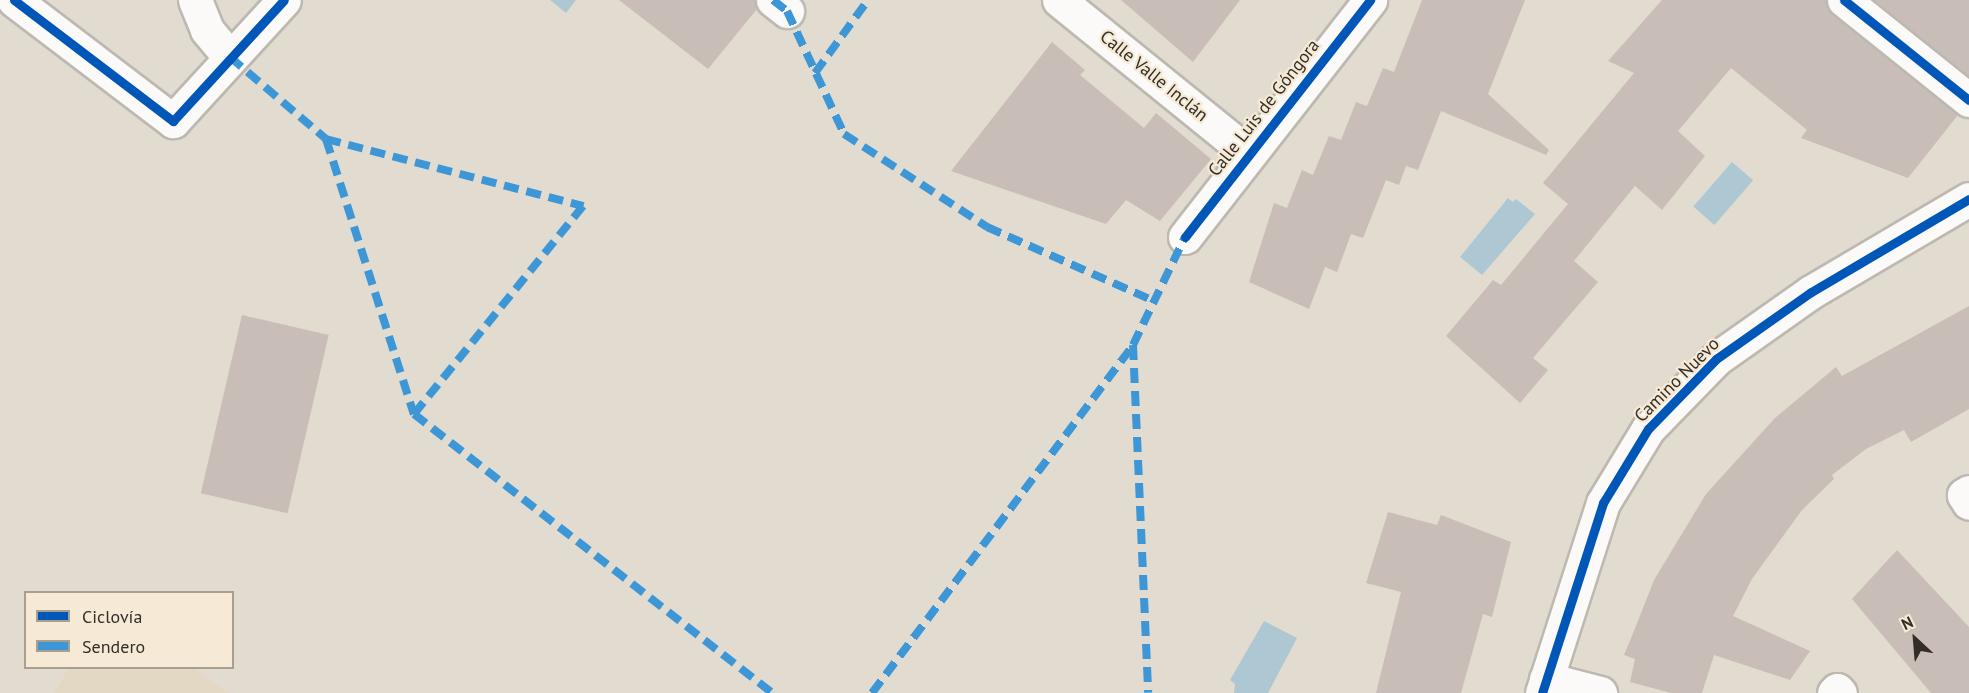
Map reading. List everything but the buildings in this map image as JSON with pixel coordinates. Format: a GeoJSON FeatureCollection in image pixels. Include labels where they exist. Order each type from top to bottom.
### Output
{"type":"FeatureCollection","features":[{"type":"Feature","properties":{"kind":"street"},"geometry":{"type":"LineString","coordinates":[[14,0],[173,122],[284,0]]}},
{"type":"Feature","properties":{"kind":"street"},"geometry":{"type":"LineString","coordinates":[[195,0],[207,30],[230,57]]}},
{"type":"Feature","properties":{"kind":"street","name":"Calle Valle Inclán"},"geometry":{"type":"LineString","coordinates":[[1059,0],[1248,153]]}},
{"type":"Feature","properties":{"kind":"street","name":"Calle Luis de Góngora"},"geometry":{"type":"LineString","coordinates":[[1185,237],[1248,153],[1370,0]]}},
{"type":"Feature","properties":{"kind":"street"},"geometry":{"type":"LineString","coordinates":[[1844,0],[1969,100]]}},
{"type":"Feature","properties":{"kind":"street","name":"Camino Nuevo"},"geometry":{"type":"LineString","coordinates":[[1544,686],[1603,503],[1648,429],[1716,359],[1811,292],[1969,199]]}},
{"type":"Feature","properties":{"kind":"street"},"geometry":{"type":"LineString","coordinates":[[1969,492],[1964,495],[1969,503]]}},
{"type":"Feature","properties":{"kind":"street"},"geometry":{"type":"LineString","coordinates":[[1544,686],[1600,693]]}},
{"type":"Feature","properties":{"kind":"street"},"geometry":{"type":"LineString","coordinates":[[1834,693],[1837,690],[1840,693]]}},
{"type":"Feature","properties":{"kind":"shaded area"},"geometry":{"type":"Polygon","coordinates":[[[68,669],[195,669],[228,693],[54,693],[68,669]]]}},
{"type":"Feature","properties":{"kind":"water"},"geometry":{"type":"Polygon","coordinates":[[[550,0],[576,0],[566,13],[550,0]]]}},
{"type":"Feature","properties":{"kind":"water"},"geometry":{"type":"Polygon","coordinates":[[[1732,162],[1753,180],[1714,225],[1693,207],[1732,162]]]}},
{"type":"Feature","properties":{"kind":"water"},"geometry":{"type":"Polygon","coordinates":[[[1508,198],[1513,202],[1516,199],[1535,214],[1482,275],[1460,257],[1508,198]]]}},
{"type":"Feature","properties":{"kind":"water"},"geometry":{"type":"Polygon","coordinates":[[[1264,621],[1297,638],[1268,693],[1234,693],[1235,684],[1230,680],[1264,621]]]}},
{"type":"Feature","properties":{"kind":"marked path"},"geometry":{"type":"LineString","coordinates":[[773,0],[787,11],[844,134],[987,227],[1154,301]]}},
{"type":"Feature","properties":{"kind":"marked path"},"geometry":{"type":"LineString","coordinates":[[815,73],[868,0]]}},
{"type":"Feature","properties":{"kind":"marked path"},"geometry":{"type":"LineString","coordinates":[[230,57],[326,139],[414,414],[772,693]]}},
{"type":"Feature","properties":{"kind":"marked path"},"geometry":{"type":"LineString","coordinates":[[326,139],[583,206],[414,414]]}},
{"type":"Feature","properties":{"kind":"marked path"},"geometry":{"type":"LineString","coordinates":[[872,693],[1133,345],[1185,237]]}},
{"type":"Feature","properties":{"kind":"marked path"},"geometry":{"type":"LineString","coordinates":[[1133,345],[1148,693]]}},
{"type":"Feature","properties":{"kind":"cycle path"},"geometry":{"type":"LineString","coordinates":[[14,0],[173,121],[284,0]]}},
{"type":"Feature","properties":{"kind":"cycle path"},"geometry":{"type":"LineString","coordinates":[[1185,237],[1370,0]]}},
{"type":"Feature","properties":{"kind":"cycle path"},"geometry":{"type":"LineString","coordinates":[[1844,0],[1969,100]]}},
{"type":"Feature","properties":{"kind":"cycle path"},"geometry":{"type":"LineString","coordinates":[[1542,693],[1603,503],[1648,429],[1716,359],[1811,292],[1969,199]]}}]}
